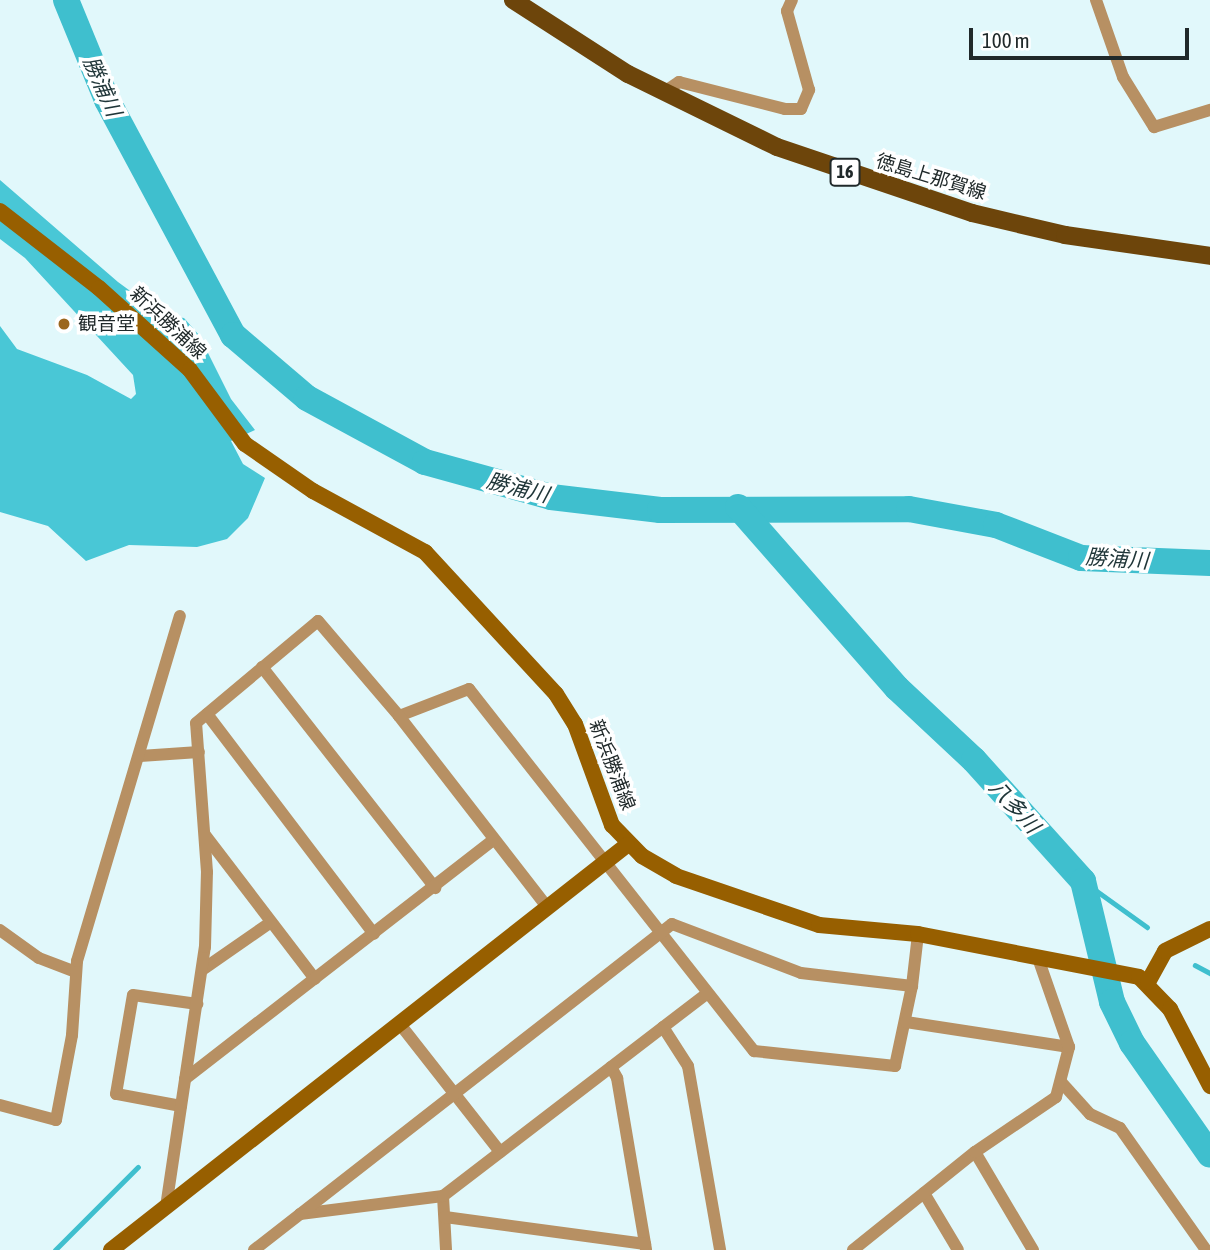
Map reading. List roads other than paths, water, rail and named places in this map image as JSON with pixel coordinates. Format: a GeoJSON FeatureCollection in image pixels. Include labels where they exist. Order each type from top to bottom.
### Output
{"type":"FeatureCollection","features":[{"type":"Feature","properties":{"kind":"main road","name":"徳島上那賀線"},"geometry":{"type":"LineString","coordinates":[[513,0],[577,45],[664,92],[777,147],[923,200],[1065,234],[1210,256]]}},
{"type":"Feature","properties":{"kind":"main road","name":"新浜勝浦線"},"geometry":{"type":"LineString","coordinates":[[0,211],[99,288],[190,370],[245,444],[313,491],[425,552],[556,694],[575,724],[612,825],[626,845],[676,876],[800,920],[918,934],[1143,980]]}},
{"type":"Feature","properties":{"kind":"main road"},"geometry":{"type":"LineString","coordinates":[[111,1250],[626,845]]}},
{"type":"Feature","properties":{"kind":"main road"},"geometry":{"type":"LineString","coordinates":[[1210,929],[1166,951],[1143,980],[1170,1009],[1210,1086]]}},
{"type":"Feature","properties":{"kind":"street"},"geometry":{"type":"LineString","coordinates":[[664,92],[680,82],[771,106],[801,109],[809,89],[787,10],[792,0]]}},
{"type":"Feature","properties":{"kind":"street"},"geometry":{"type":"LineString","coordinates":[[1096,0],[1123,76],[1154,128],[1210,110]]}},
{"type":"Feature","properties":{"kind":"street"},"geometry":{"type":"LineString","coordinates":[[0,1105],[56,1120],[72,1035],[75,972],[180,616]]}},
{"type":"Feature","properties":{"kind":"street"},"geometry":{"type":"LineString","coordinates":[[166,1207],[202,970],[207,872],[196,723],[318,621],[399,716],[492,841],[547,907]]}},
{"type":"Feature","properties":{"kind":"street"},"geometry":{"type":"LineString","coordinates":[[262,667],[435,888]]}},
{"type":"Feature","properties":{"kind":"street"},"geometry":{"type":"LineString","coordinates":[[399,716],[469,689],[706,994],[754,1051],[895,1066],[906,1022],[918,934]]}},
{"type":"Feature","properties":{"kind":"street"},"geometry":{"type":"LineString","coordinates":[[207,714],[374,934]]}},
{"type":"Feature","properties":{"kind":"street"},"geometry":{"type":"LineString","coordinates":[[140,756],[199,752]]}},
{"type":"Feature","properties":{"kind":"street"},"geometry":{"type":"LineString","coordinates":[[205,834],[315,979]]}},
{"type":"Feature","properties":{"kind":"street"},"geometry":{"type":"LineString","coordinates":[[185,1079],[435,888],[492,841]]}},
{"type":"Feature","properties":{"kind":"street"},"geometry":{"type":"LineString","coordinates":[[202,970],[271,922]]}},
{"type":"Feature","properties":{"kind":"street"},"geometry":{"type":"LineString","coordinates":[[254,1250],[672,924],[801,973],[912,986]]}},
{"type":"Feature","properties":{"kind":"street"},"geometry":{"type":"LineString","coordinates":[[0,930],[39,958],[75,972]]}},
{"type":"Feature","properties":{"kind":"street"},"geometry":{"type":"LineString","coordinates":[[860,1248],[975,1152],[1056,1097],[1062,1083],[1069,1046],[1043,959]]}},
{"type":"Feature","properties":{"kind":"street"},"geometry":{"type":"LineString","coordinates":[[299,1214],[443,1196],[706,994]]}},
{"type":"Feature","properties":{"kind":"street"},"geometry":{"type":"LineString","coordinates":[[181,1106],[116,1094],[133,995],[197,1004]]}},
{"type":"Feature","properties":{"kind":"street"},"geometry":{"type":"LineString","coordinates":[[906,1022],[1069,1046]]}},
{"type":"Feature","properties":{"kind":"street"},"geometry":{"type":"LineString","coordinates":[[399,1023],[500,1152]]}},
{"type":"Feature","properties":{"kind":"street"},"geometry":{"type":"LineString","coordinates":[[663,1027],[688,1066],[720,1250]]}},
{"type":"Feature","properties":{"kind":"street"},"geometry":{"type":"LineString","coordinates":[[445,1217],[645,1247],[617,1078],[611,1067]]}},
{"type":"Feature","properties":{"kind":"street"},"geometry":{"type":"LineString","coordinates":[[1062,1083],[1090,1114],[1120,1128],[1206,1250]]}},
{"type":"Feature","properties":{"kind":"street"},"geometry":{"type":"LineString","coordinates":[[975,1152],[1033,1250]]}},
{"type":"Feature","properties":{"kind":"street"},"geometry":{"type":"LineString","coordinates":[[924,1193],[958,1250]]}},
{"type":"Feature","properties":{"kind":"street"},"geometry":{"type":"LineString","coordinates":[[443,1196],[446,1250]]}},
{"type":"Feature","properties":{"kind":"waterway","name":"勝浦川"},"geometry":{"type":"LineString","coordinates":[[66,0],[107,100],[233,335],[307,398],[425,462],[551,497],[660,510],[909,509],[996,525],[1081,558],[1210,563]]}},
{"type":"Feature","properties":{"kind":"waterway","name":"八多川"},"geometry":{"type":"LineString","coordinates":[[738,507],[897,688],[974,760],[1083,881],[1112,1002],[1132,1043],[1210,1155]]}},
{"type":"Feature","properties":{"kind":"waterway"},"geometry":{"type":"LineString","coordinates":[[1083,881],[1147,927]]}},
{"type":"Feature","properties":{"kind":"waterway"},"geometry":{"type":"LineString","coordinates":[[1195,965],[1210,973]]}},
{"type":"Feature","properties":{"kind":"waterway"},"geometry":{"type":"LineString","coordinates":[[55,1250],[138,1167]]}},
{"type":"Feature","properties":{"kind":"place","name":"観音堂"},"geometry":{"type":"Point","coordinates":[64,324]}}]}
